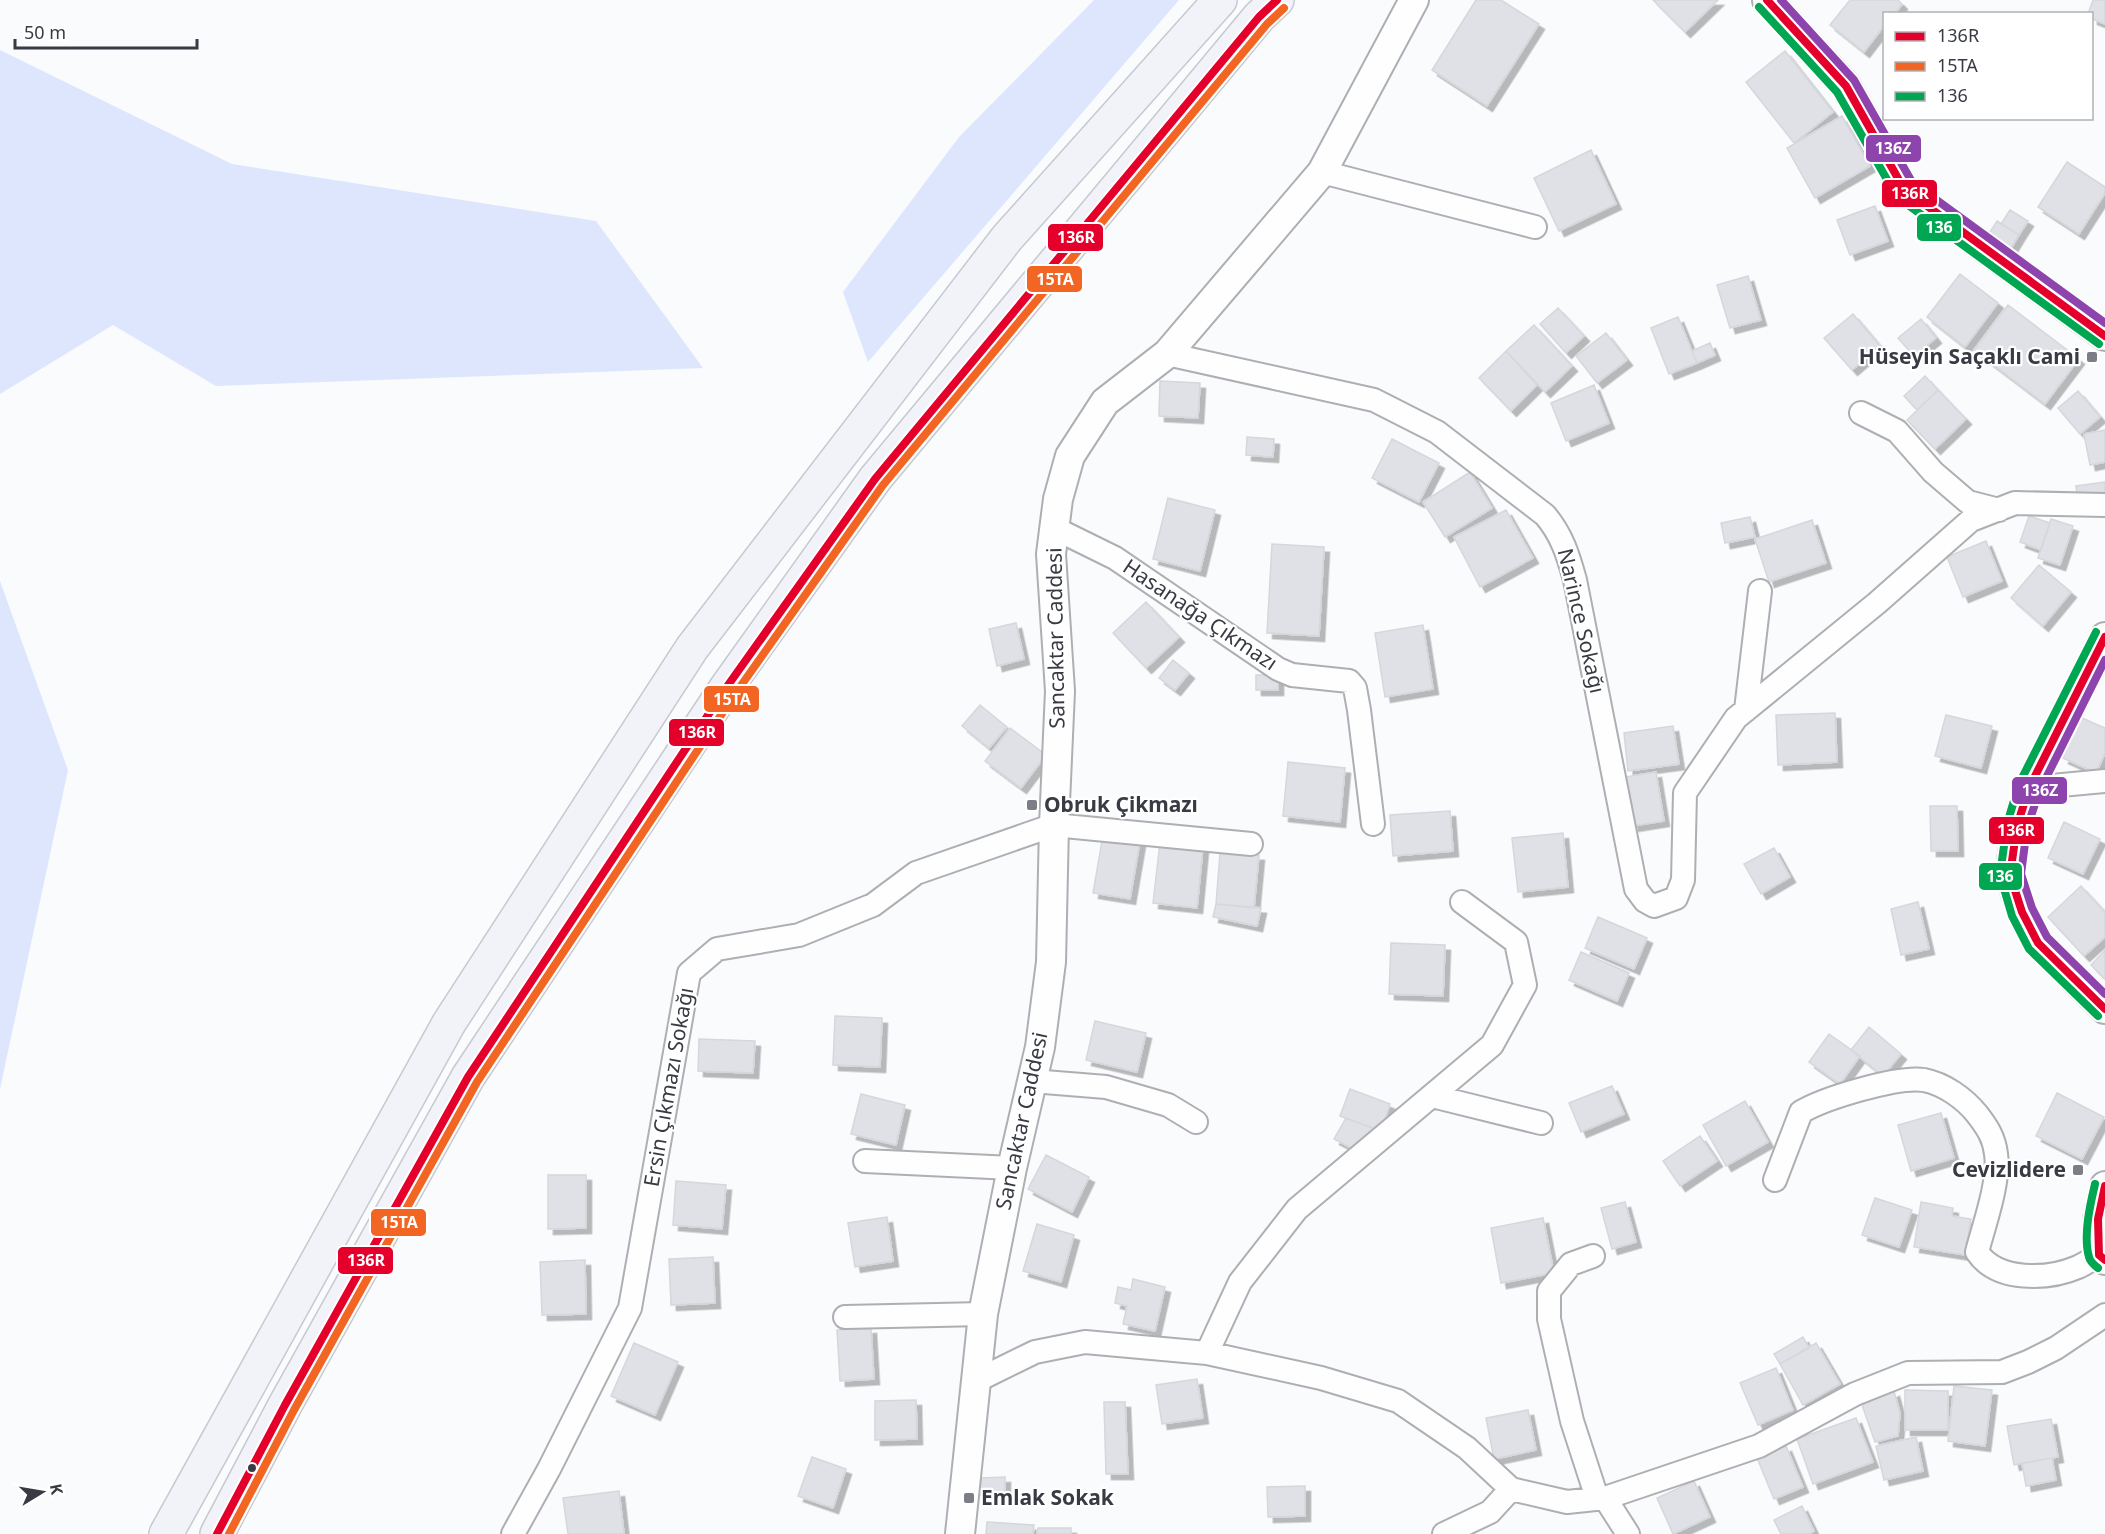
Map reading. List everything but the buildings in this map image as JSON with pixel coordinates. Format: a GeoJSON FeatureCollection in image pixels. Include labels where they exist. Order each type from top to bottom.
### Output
{"type":"FeatureCollection","features":[{"type":"Feature","properties":{"kind":"highway"},"geometry":{"type":"LineString","coordinates":[[166,1534],[449,1023],[692,648],[1007,238],[1220,0]]}},
{"type":"Feature","properties":{"kind":"highway"},"geometry":{"type":"LineString","coordinates":[[217,1534],[285,1405],[468,1077],[726,688],[875,479],[1259,17],[1277,0]]}},
{"type":"Feature","properties":{"kind":"street","name":"Sancaktar Caddesi"},"geometry":{"type":"LineString","coordinates":[[960,1534],[983,1314],[1012,1168],[1040,1047],[1051,962],[1060,691],[1051,554],[1058,499],[1070,456],[1105,402],[1167,354],[1322,172],[1414,0]]}},
{"type":"Feature","properties":{"kind":"street"},"geometry":{"type":"LineString","coordinates":[[1767,0],[1846,86],[1904,189],[2105,336]]}},
{"type":"Feature","properties":{"kind":"street"},"geometry":{"type":"LineString","coordinates":[[1322,172],[1535,227]]}},
{"type":"Feature","properties":{"kind":"street","name":"Narince Sokağı"},"geometry":{"type":"LineString","coordinates":[[1167,354],[1374,400],[1437,432],[1545,515],[1557,528],[1565,545],[1575,580],[1636,889],[1645,901],[1654,906],[1676,898],[1683,880],[1685,793],[1736,718],[1877,603],[1971,520],[2015,503],[2105,505]]}},
{"type":"Feature","properties":{"kind":"street"},"geometry":{"type":"LineString","coordinates":[[1861,413],[1897,430],[1933,472],[1968,502],[1999,510]]}},
{"type":"Feature","properties":{"kind":"street","name":"Hasanağa Çıkmazı"},"geometry":{"type":"LineString","coordinates":[[1054,528],[1115,558],[1278,669],[1292,675],[1349,681],[1355,688],[1359,710],[1373,824]]}},
{"type":"Feature","properties":{"kind":"street"},"geometry":{"type":"LineString","coordinates":[[1746,710],[1760,591]]}},
{"type":"Feature","properties":{"kind":"street"},"geometry":{"type":"LineString","coordinates":[[2105,637],[2029,788],[2017,826],[2010,875],[2022,912],[2038,944],[2105,1009]]}},
{"type":"Feature","properties":{"kind":"street"},"geometry":{"type":"LineString","coordinates":[[2029,788],[2105,781]]}},
{"type":"Feature","properties":{"kind":"street"},"geometry":{"type":"LineString","coordinates":[[1054,825],[1251,844]]}},
{"type":"Feature","properties":{"kind":"street","name":"Ersin Çıkmazı Sokağı"},"geometry":{"type":"LineString","coordinates":[[513,1534],[549,1469],[630,1308],[688,973],[717,949],[799,934],[873,904],[916,873],[1054,825]]}},
{"type":"Feature","properties":{"kind":"street"},"geometry":{"type":"LineString","coordinates":[[1207,1353],[1240,1282],[1297,1209],[1492,1045],[1525,985],[1516,942],[1462,902]]}},
{"type":"Feature","properties":{"kind":"street"},"geometry":{"type":"LineString","coordinates":[[1775,1180],[1801,1112],[1812,1106],[1879,1084],[1923,1080],[1952,1091],[1971,1107],[1991,1132],[1997,1168],[1977,1252],[1984,1262],[2000,1271],[2020,1275],[2047,1275],[2076,1268],[2102,1258],[2098,1219],[2105,1186]]}},
{"type":"Feature","properties":{"kind":"street"},"geometry":{"type":"LineString","coordinates":[[1032,1081],[1106,1087],[1168,1105],[1196,1122]]}},
{"type":"Feature","properties":{"kind":"street"},"geometry":{"type":"LineString","coordinates":[[1432,1096],[1541,1123]]}},
{"type":"Feature","properties":{"kind":"street"},"geometry":{"type":"LineString","coordinates":[[865,1161],[1012,1168]]}},
{"type":"Feature","properties":{"kind":"street"},"geometry":{"type":"LineString","coordinates":[[1593,1256],[1571,1264],[1550,1292],[1549,1318],[1572,1421],[1601,1498],[1628,1534]]}},
{"type":"Feature","properties":{"kind":"street"},"geometry":{"type":"LineString","coordinates":[[845,1317],[983,1314]]}},
{"type":"Feature","properties":{"kind":"street"},"geometry":{"type":"LineString","coordinates":[[976,1381],[1035,1352],[1085,1342],[1207,1353],[1321,1378],[1398,1401],[1467,1448],[1511,1489],[1567,1502],[1601,1498],[1759,1446],[1855,1394],[1908,1373],[2002,1372],[2056,1348],[2105,1315]]}},
{"type":"Feature","properties":{"kind":"street"},"geometry":{"type":"LineString","coordinates":[[1444,1534],[1490,1512],[1511,1489]]}},
{"type":"Feature","properties":{"kind":"shaded area"},"geometry":{"type":"Polygon","coordinates":[[[1094,0],[1179,0],[868,362],[843,292],[959,137],[1094,0]]]}},
{"type":"Feature","properties":{"kind":"shaded area"},"geometry":{"type":"Polygon","coordinates":[[[0,50],[232,164],[596,221],[703,368],[216,386],[113,325],[0,394],[0,50]]]}},
{"type":"Feature","properties":{"kind":"shaded area"},"geometry":{"type":"Polygon","coordinates":[[[0,581],[68,770],[0,1089],[0,581]]]}},
{"type":"Feature","properties":{"kind":"transit line","name":"136R"},"geometry":{"type":"LineString","coordinates":[[217,1534],[285,1405],[468,1077],[726,688],[875,479],[1259,17],[1277,0]]}},
{"type":"Feature","properties":{"kind":"transit line","name":"136R"},"geometry":{"type":"LineString","coordinates":[[1767,0],[1846,86],[1904,189],[2105,336]]}},
{"type":"Feature","properties":{"kind":"transit line","name":"136Z"},"geometry":{"type":"LineString","coordinates":[[1781,0],[1854,80],[1912,182],[2105,323]]}},
{"type":"Feature","properties":{"kind":"transit line","name":"136"},"geometry":{"type":"LineString","coordinates":[[1759,7],[1837,92],[1897,197],[2099,344]]}},
{"type":"Feature","properties":{"kind":"transit line","name":"15TA"},"geometry":{"type":"LineString","coordinates":[[229,1534],[294,1410],[477,1082],[735,694],[883,485],[1267,24],[1284,8]]}},
{"type":"Feature","properties":{"kind":"transit line","name":"136"},"geometry":{"type":"LineString","coordinates":[[2096,632],[2019,784],[2007,824],[2000,875],[2012,916],[2029,949],[2098,1016]]}},
{"type":"Feature","properties":{"kind":"transit line","name":"136R"},"geometry":{"type":"LineString","coordinates":[[2105,637],[2029,788],[2017,826],[2010,875],[2022,912],[2038,943],[2105,1009]]}},
{"type":"Feature","properties":{"kind":"transit line","name":"136Z"},"geometry":{"type":"LineString","coordinates":[[2105,660],[2039,792],[2027,828],[2021,874],[2032,908],[2047,937],[2105,994]]}},
{"type":"Feature","properties":{"kind":"transit line","name":"136"},"geometry":{"type":"LineString","coordinates":[[2095,1184],[2088,1220],[2087,1249],[2092,1263],[2098,1268]]}},
{"type":"Feature","properties":{"kind":"transit line","name":"136R"},"geometry":{"type":"LineString","coordinates":[[2105,1186],[2098,1219],[2099,1255],[2105,1260]]}},
{"type":"Feature","properties":{"kind":"place","name":"Hüseyin Saçaklı Cami"},"geometry":{"type":"Point","coordinates":[2092,357]}},
{"type":"Feature","properties":{"kind":"place","name":"Obruk Çikmazı"},"geometry":{"type":"Point","coordinates":[1032,805]}},
{"type":"Feature","properties":{"kind":"place","name":"Cevizlidere"},"geometry":{"type":"Point","coordinates":[2078,1170]}},
{"type":"Feature","properties":{"kind":"place","name":"Emlak Sokak"},"geometry":{"type":"Point","coordinates":[969,1498]}}]}
